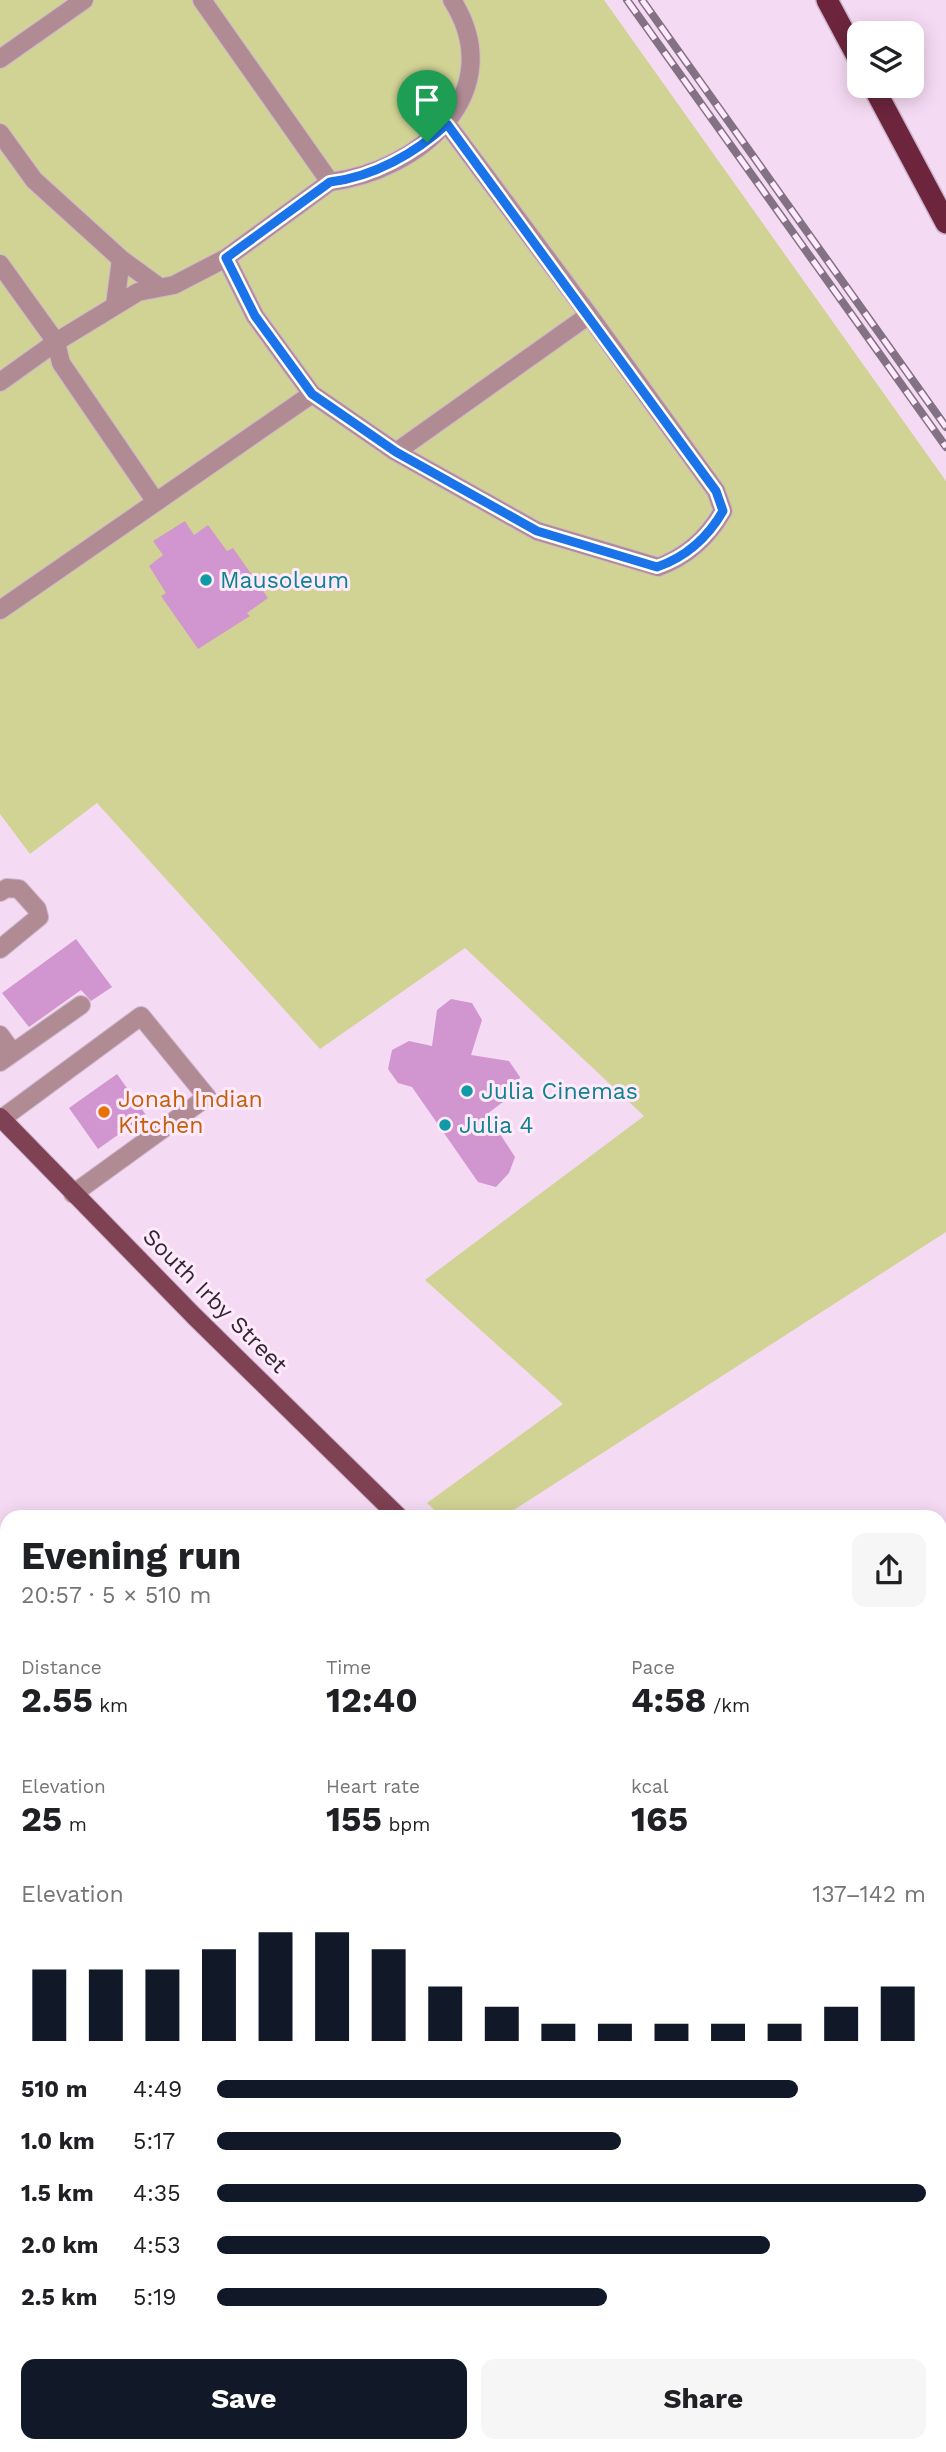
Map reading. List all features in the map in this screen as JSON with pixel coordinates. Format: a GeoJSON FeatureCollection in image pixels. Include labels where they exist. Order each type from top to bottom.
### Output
{"type":"FeatureCollection","features":[{"type":"Feature","properties":{"kind":"highway"},"geometry":{"type":"LineString","coordinates":[[827,0],[847,38]]}},
{"type":"Feature","properties":{"kind":"highway"},"geometry":{"type":"LineString","coordinates":[[879,98],[946,223]]}},
{"type":"Feature","properties":{"kind":"main road","name":"South Irby Street"},"geometry":{"type":"LineString","coordinates":[[1,1119],[392,1510]]}},
{"type":"Feature","properties":{"kind":"lane"},"geometry":{"type":"LineString","coordinates":[[0,59],[84,0]]}},
{"type":"Feature","properties":{"kind":"lane"},"geometry":{"type":"LineString","coordinates":[[202,0],[330,182]]}},
{"type":"Feature","properties":{"kind":"lane"},"geometry":{"type":"LineString","coordinates":[[0,382],[56,342],[138,292],[174,285],[226,258],[330,182],[347,180],[386,164],[427,142],[447,124],[464,98],[472,55],[470,35],[453,0]]}},
{"type":"Feature","properties":{"kind":"lane"},"geometry":{"type":"LineString","coordinates":[[226,258],[255,316],[312,394],[396,452],[537,531],[657,567],[682,555],[712,529],[723,511],[716,491],[447,124]]}},
{"type":"Feature","properties":{"kind":"lane"},"geometry":{"type":"LineString","coordinates":[[0,133],[34,180],[121,260],[158,286]]}},
{"type":"Feature","properties":{"kind":"lane"},"geometry":{"type":"LineString","coordinates":[[115,305],[121,260]]}},
{"type":"Feature","properties":{"kind":"lane"},"geometry":{"type":"LineString","coordinates":[[0,264],[56,342],[61,363],[156,502]]}},
{"type":"Feature","properties":{"kind":"lane"},"geometry":{"type":"LineString","coordinates":[[396,452],[589,315]]}},
{"type":"Feature","properties":{"kind":"lane"},"geometry":{"type":"LineString","coordinates":[[0,610],[312,394]]}},
{"type":"Feature","properties":{"kind":"lane"},"geometry":{"type":"LineString","coordinates":[[0,892],[7,888],[19,889],[37,909],[38,917],[0,949]]}},
{"type":"Feature","properties":{"kind":"lane"},"geometry":{"type":"LineString","coordinates":[[0,1035],[6,1057],[81,1005]]}},
{"type":"Feature","properties":{"kind":"lane"},"geometry":{"type":"LineString","coordinates":[[1,1119],[141,1016],[207,1097],[74,1194]]}},
{"type":"Feature","properties":{"kind":"green space"},"geometry":{"type":"Polygon","coordinates":[[[0,0],[604,0],[946,481],[946,1232],[514,1510],[434,1510],[427,1503],[563,1404],[425,1280],[644,1116],[465,948],[320,1049],[97,803],[30,854],[0,814],[0,0]]]}},
{"type":"Feature","properties":{"kind":"building","name":"Mausoleum"},"geometry":{"type":"Polygon","coordinates":[[[185,521],[194,535],[208,525],[227,551],[233,548],[268,598],[247,613],[250,616],[198,649],[161,596],[166,593],[149,566],[163,555],[153,541],[185,521]]]}},
{"type":"Feature","properties":{"kind":"building"},"geometry":{"type":"Polygon","coordinates":[[[76,939],[112,987],[91,1001],[81,990],[29,1027],[2,993],[76,939]]]}},
{"type":"Feature","properties":{"kind":"building","name":"Julia Cinemas"},"geometry":{"type":"Polygon","coordinates":[[[451,999],[472,1003],[482,1020],[471,1055],[509,1061],[520,1077],[515,1093],[487,1114],[515,1157],[509,1173],[496,1187],[478,1182],[412,1087],[398,1083],[388,1069],[392,1050],[409,1041],[432,1046],[437,1010],[451,999]]]}},
{"type":"Feature","properties":{"kind":"building"},"geometry":{"type":"Polygon","coordinates":[[[117,1074],[146,1115],[98,1149],[69,1108],[117,1074]]]}},
{"type":"Feature","properties":{"kind":"railway"},"geometry":{"type":"LineString","coordinates":[[627,0],[946,447]]}},
{"type":"Feature","properties":{"kind":"railway"},"geometry":{"type":"LineString","coordinates":[[642,0],[946,427]]}},
{"type":"Feature","properties":{"kind":"place","name":"Mausoleum"},"geometry":{"type":"Point","coordinates":[206,580]}},
{"type":"Feature","properties":{"kind":"place","name":"Julia Cinemas"},"geometry":{"type":"Point","coordinates":[467,1091]}},
{"type":"Feature","properties":{"kind":"place","name":"Jonah Indian Kitchen"},"geometry":{"type":"Point","coordinates":[104,1112]}},
{"type":"Feature","properties":{"kind":"place","name":"Julia 4"},"geometry":{"type":"Point","coordinates":[445,1125]}},
{"type":"Feature","properties":{"kind":"route"},"geometry":{"type":"LineString","coordinates":[[447,124],[716,491],[723,511],[712,529],[673,562],[657,567],[537,531],[396,452],[312,394],[255,316],[226,258],[330,182],[347,180],[366,173],[427,142],[447,124]]}}]}
